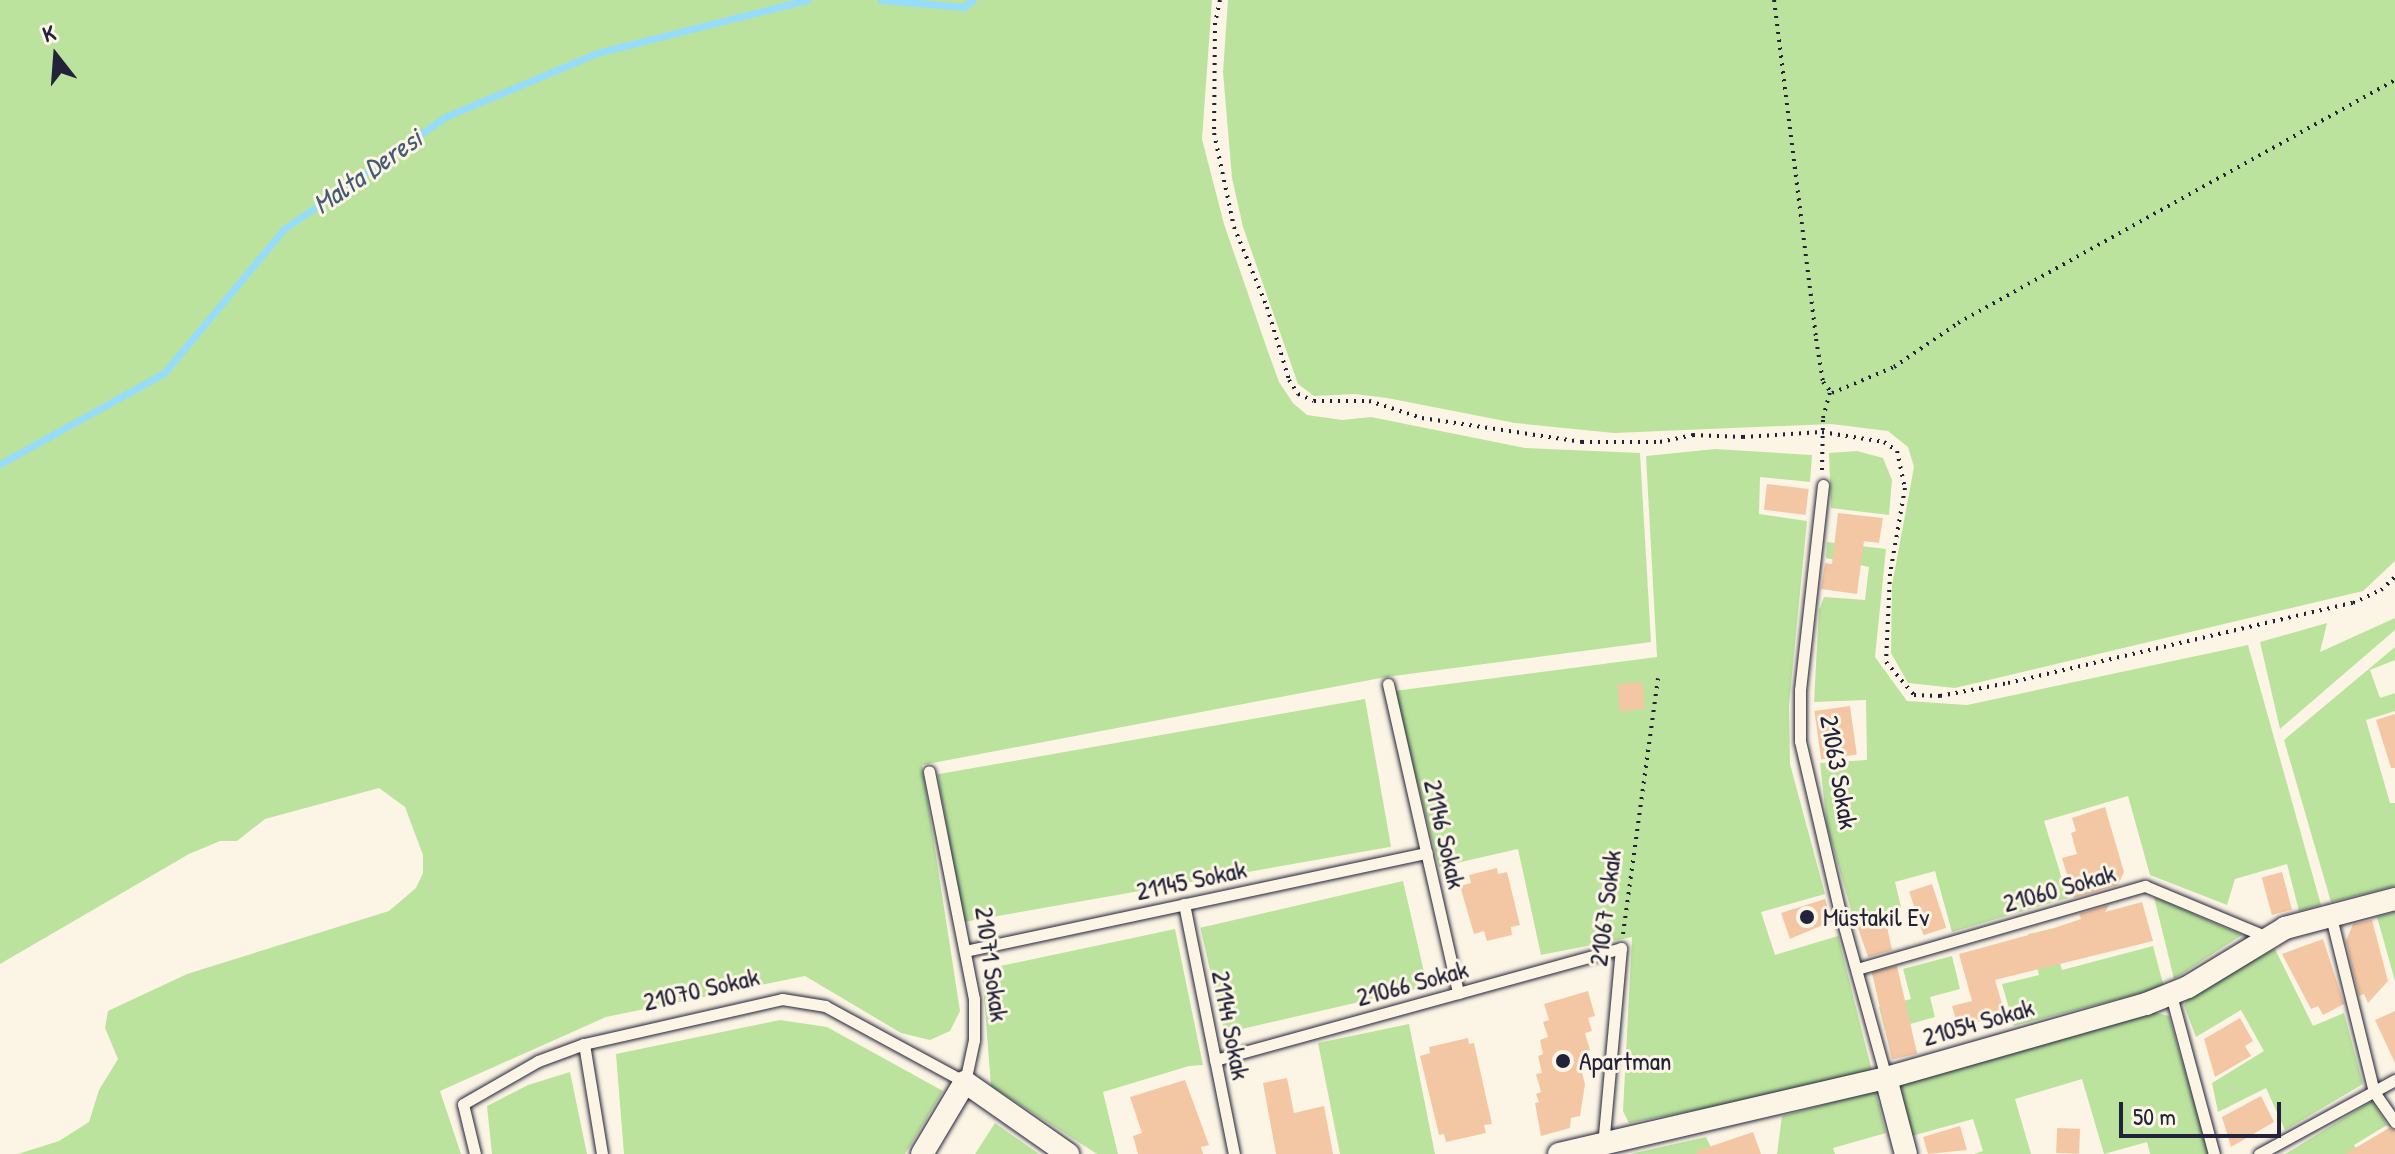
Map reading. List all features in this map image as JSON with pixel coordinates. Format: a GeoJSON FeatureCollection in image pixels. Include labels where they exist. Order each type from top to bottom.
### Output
{"type":"FeatureCollection","features":[{"type":"Feature","properties":{"kind":"street","name":"21054 Sokak"},"geometry":{"type":"LineString","coordinates":[[1559,1154],[1886,1078],[2171,995],[2285,928],[2395,899]]}},
{"type":"Feature","properties":{"kind":"street","name":"21063 Sokak"},"geometry":{"type":"LineString","coordinates":[[1886,1078],[1906,1154]]}},
{"type":"Feature","properties":{"kind":"street","name":"21071 Sokak"},"geometry":{"type":"LineString","coordinates":[[922,1154],[965,1082]]}},
{"type":"Feature","properties":{"kind":"street","name":"21070 Sokak"},"geometry":{"type":"LineString","coordinates":[[965,1082],[1068,1154]]}},
{"type":"Feature","properties":{"kind":"lane","name":"21063 Sokak"},"geometry":{"type":"LineString","coordinates":[[1823,485],[1800,690],[1800,741],[1839,908],[1886,1078]]}},
{"type":"Feature","properties":{"kind":"lane","name":"21146 Sokak"},"geometry":{"type":"LineString","coordinates":[[1388,684],[1458,993]]}},
{"type":"Feature","properties":{"kind":"lane","name":"21071 Sokak"},"geometry":{"type":"LineString","coordinates":[[929,771],[974,999],[974,1040],[965,1082]]}},
{"type":"Feature","properties":{"kind":"lane","name":"21145 Sokak"},"geometry":{"type":"LineString","coordinates":[[965,951],[1427,853]]}},
{"type":"Feature","properties":{"kind":"lane","name":"21060 Sokak"},"geometry":{"type":"LineString","coordinates":[[1857,969],[2145,886],[2267,937]]}},
{"type":"Feature","properties":{"kind":"lane","name":"21144 Sokak"},"geometry":{"type":"LineString","coordinates":[[1184,904],[1234,1154]]}},
{"type":"Feature","properties":{"kind":"lane"},"geometry":{"type":"LineString","coordinates":[[2331,917],[2374,1092],[2395,1122]]}},
{"type":"Feature","properties":{"kind":"lane","name":"21066 Sokak"},"geometry":{"type":"LineString","coordinates":[[1215,1060],[1621,948]]}},
{"type":"Feature","properties":{"kind":"lane","name":"21067 Sokak"},"geometry":{"type":"LineString","coordinates":[[1603,1144],[1621,948]]}},
{"type":"Feature","properties":{"kind":"lane"},"geometry":{"type":"LineString","coordinates":[[2171,995],[2214,1154]]}},
{"type":"Feature","properties":{"kind":"lane","name":"21070 Sokak"},"geometry":{"type":"LineString","coordinates":[[475,1154],[463,1104],[538,1061],[584,1044],[782,999],[825,1006],[965,1082]]}},
{"type":"Feature","properties":{"kind":"lane"},"geometry":{"type":"LineString","coordinates":[[584,1044],[602,1154]]}},
{"type":"Feature","properties":{"kind":"lane"},"geometry":{"type":"LineString","coordinates":[[2259,1154],[2395,1080]]}},
{"type":"Feature","properties":{"kind":"path"},"geometry":{"type":"LineString","coordinates":[[1220,0],[1215,23],[1214,133],[1234,227],[1267,307],[1289,380],[1298,394],[1314,401],[1369,401],[1422,418],[1582,442],[1660,442],[1693,435],[1743,437],[1822,432],[1856,435],[1884,442],[1897,451],[1905,488],[1890,574],[1886,662],[1914,695],[1940,696],[2008,683],[2353,603],[2381,590],[2395,577]]}},
{"type":"Feature","properties":{"kind":"path"},"geometry":{"type":"LineString","coordinates":[[1774,0],[1816,339],[1823,382],[1830,392],[1822,432],[1823,485]]}},
{"type":"Feature","properties":{"kind":"path"},"geometry":{"type":"LineString","coordinates":[[1830,392],[1840,393],[1894,367],[1958,323],[2395,80]]}},
{"type":"Feature","properties":{"kind":"path","name":"21067 Sokak"},"geometry":{"type":"LineString","coordinates":[[1621,948],[1658,678]]}},
{"type":"Feature","properties":{"kind":"green space"},"geometry":{"type":"Polygon","coordinates":[[[0,0],[1212,0],[1202,139],[1224,224],[1266,346],[1279,382],[1293,403],[1307,415],[1342,420],[1371,417],[1525,448],[1640,453],[1651,642],[1386,677],[922,765],[960,1011],[950,1031],[930,1040],[901,1033],[805,976],[606,1017],[440,1091],[461,1154],[18,1154],[59,1141],[89,1122],[99,1090],[118,1059],[105,1028],[108,1011],[187,974],[389,911],[416,888],[423,873],[423,855],[405,807],[379,788],[265,819],[237,841],[220,841],[189,854],[0,964],[0,0]]]}},
{"type":"Feature","properties":{"kind":"green space"},"geometry":{"type":"Polygon","coordinates":[[[1228,0],[2395,0],[2395,561],[2363,591],[1955,688],[1908,683],[1891,653],[1892,585],[1914,467],[1908,447],[1888,431],[1831,424],[1614,433],[1515,423],[1355,394],[1314,396],[1298,384],[1243,227],[1232,178],[1223,72],[1228,0]]]}},
{"type":"Feature","properties":{"kind":"green space"},"geometry":{"type":"Polygon","coordinates":[[[1715,449],[1812,455],[1810,482],[1760,477],[1759,514],[1807,521],[1789,705],[1790,764],[1825,894],[1761,912],[1775,955],[1838,936],[1872,1071],[1716,1110],[1696,1110],[1629,1123],[1623,1111],[1632,937],[1541,955],[1518,849],[1439,867],[1394,691],[1657,657],[1646,456],[1715,449]]]}},
{"type":"Feature","properties":{"kind":"green space"},"geometry":{"type":"Polygon","coordinates":[[[1857,451],[1883,458],[1892,480],[1889,515],[1831,508],[1829,453],[1857,451]]]}},
{"type":"Feature","properties":{"kind":"green space"},"geometry":{"type":"Polygon","coordinates":[[[1827,542],[1886,549],[1875,657],[1907,701],[1967,705],[2248,645],[2321,905],[2299,911],[2287,864],[2235,879],[2227,905],[2150,875],[2128,796],[2044,821],[2068,898],[1952,932],[1935,871],[1895,882],[1901,907],[1854,920],[1827,826],[1820,763],[1867,760],[1866,700],[1814,702],[1819,610],[1824,597],[1865,600],[1869,567],[1826,558],[1827,542]]]}},
{"type":"Feature","properties":{"kind":"green space"},"geometry":{"type":"Polygon","coordinates":[[[2395,618],[2395,630],[2280,729],[2260,642],[2327,623],[2320,652],[2395,618]]]}},
{"type":"Feature","properties":{"kind":"green space"},"geometry":{"type":"Polygon","coordinates":[[[2395,647],[2395,660],[2370,670],[2380,698],[2395,693],[2395,711],[2366,720],[2390,803],[2395,803],[2395,886],[2331,902],[2284,740],[2395,647]]]}},
{"type":"Feature","properties":{"kind":"green space"},"geometry":{"type":"Polygon","coordinates":[[[1365,699],[1391,847],[964,922],[938,774],[1365,699]]]}},
{"type":"Feature","properties":{"kind":"green space"},"geometry":{"type":"Polygon","coordinates":[[[1403,881],[1427,986],[1225,1033],[1200,928],[1403,881]]]}},
{"type":"Feature","properties":{"kind":"green space"},"geometry":{"type":"Polygon","coordinates":[[[2154,897],[2242,935],[2174,979],[2154,897]]]}},
{"type":"Feature","properties":{"kind":"green space"},"geometry":{"type":"Polygon","coordinates":[[[2395,912],[2395,981],[2377,917],[2395,912]]]}},
{"type":"Feature","properties":{"kind":"green space"},"geometry":{"type":"Polygon","coordinates":[[[1175,929],[1203,1065],[1189,1066],[1103,1092],[1118,1154],[1097,1154],[991,1086],[982,970],[1175,929]]]}},
{"type":"Feature","properties":{"kind":"green space"},"geometry":{"type":"Polygon","coordinates":[[[2051,929],[2062,970],[2153,946],[2164,987],[2014,1026],[2002,984],[2039,975],[2028,934],[2051,929]]]}},
{"type":"Feature","properties":{"kind":"green space"},"geometry":{"type":"Polygon","coordinates":[[[2275,949],[2313,1026],[2344,1013],[2363,1084],[2285,1130],[2266,1088],[2218,1112],[2212,1083],[2264,1051],[2241,1010],[2196,1037],[2184,1005],[2194,991],[2275,949]]]}},
{"type":"Feature","properties":{"kind":"green space"},"geometry":{"type":"Polygon","coordinates":[[[1952,956],[1960,989],[1930,997],[1935,1017],[1885,1031],[1879,1007],[1911,999],[1903,969],[1952,956]]]}},
{"type":"Feature","properties":{"kind":"green space"},"geometry":{"type":"Polygon","coordinates":[[[2149,1011],[2169,1016],[2209,1154],[2150,1154],[2147,1142],[2104,1154],[2082,1079],[2015,1099],[2031,1154],[1974,1154],[1983,1151],[1973,1119],[1908,1137],[1893,1085],[2149,1011]]]}},
{"type":"Feature","properties":{"kind":"green space"},"geometry":{"type":"Polygon","coordinates":[[[780,1020],[827,1027],[943,1091],[905,1154],[624,1154],[616,1054],[780,1020]]]}},
{"type":"Feature","properties":{"kind":"green space"},"geometry":{"type":"Polygon","coordinates":[[[1409,1024],[1435,1154],[1340,1154],[1318,1043],[1409,1024]]]}},
{"type":"Feature","properties":{"kind":"green space"},"geometry":{"type":"Polygon","coordinates":[[[570,1072],[587,1154],[492,1154],[487,1106],[528,1085],[570,1072]]]}},
{"type":"Feature","properties":{"kind":"green space"},"geometry":{"type":"Polygon","coordinates":[[[1875,1091],[1886,1133],[1833,1148],[1835,1154],[1777,1154],[1782,1116],[1875,1091]]]}},
{"type":"Feature","properties":{"kind":"green space"},"geometry":{"type":"Polygon","coordinates":[[[2372,1101],[2387,1125],[2354,1145],[2359,1154],[2285,1154],[2372,1101]]]}},
{"type":"Feature","properties":{"kind":"green space"},"geometry":{"type":"Polygon","coordinates":[[[995,1123],[1039,1154],[975,1154],[995,1123]]]}},
{"type":"Feature","properties":{"kind":"green space"},"geometry":{"type":"Polygon","coordinates":[[[1706,1137],[1714,1154],[1630,1154],[1706,1137]]]}},
{"type":"Feature","properties":{"kind":"building"},"geometry":{"type":"Polygon","coordinates":[[[1767,484],[1809,489],[1806,515],[1764,510],[1767,484]]]}},
{"type":"Feature","properties":{"kind":"building"},"geometry":{"type":"Polygon","coordinates":[[[1838,513],[1883,518],[1879,543],[1864,541],[1857,594],[1821,589],[1825,563],[1832,564],[1838,513]]]}},
{"type":"Feature","properties":{"kind":"building"},"geometry":{"type":"Polygon","coordinates":[[[1642,682],[1645,709],[1620,711],[1617,685],[1642,682]]]}},
{"type":"Feature","properties":{"kind":"building"},"geometry":{"type":"Polygon","coordinates":[[[1850,706],[1857,755],[1821,760],[1814,711],[1850,706]]]}},
{"type":"Feature","properties":{"kind":"building"},"geometry":{"type":"Polygon","coordinates":[[[2395,714],[2395,768],[2391,768],[2376,720],[2395,714]]]}},
{"type":"Feature","properties":{"kind":"building"},"geometry":{"type":"Polygon","coordinates":[[[2105,807],[2124,872],[2118,885],[2074,898],[2062,858],[2077,854],[2071,833],[2076,831],[2072,818],[2105,807]]]}},
{"type":"Feature","properties":{"kind":"building"},"geometry":{"type":"Polygon","coordinates":[[[1497,868],[1498,874],[1507,872],[1520,925],[1511,927],[1512,935],[1487,941],[1484,931],[1474,934],[1460,886],[1471,883],[1469,875],[1497,868]]]}},
{"type":"Feature","properties":{"kind":"building"},"geometry":{"type":"Polygon","coordinates":[[[2282,872],[2292,910],[2272,915],[2262,877],[2282,872]]]}},
{"type":"Feature","properties":{"kind":"building"},"geometry":{"type":"Polygon","coordinates":[[[1932,884],[1946,928],[1923,935],[1909,891],[1932,884]]]}},
{"type":"Feature","properties":{"kind":"building","name":"Müstakil Ev"},"geometry":{"type":"Polygon","coordinates":[[[1825,899],[1832,921],[1790,939],[1781,913],[1825,899]]]}},
{"type":"Feature","properties":{"kind":"building"},"geometry":{"type":"Polygon","coordinates":[[[2142,902],[2153,941],[1995,980],[2005,1014],[1978,1022],[1977,1019],[1957,1023],[1952,1006],[1972,1001],[1959,954],[2054,928],[2081,919],[2079,914],[2109,905],[2105,912],[2142,902]]]}},
{"type":"Feature","properties":{"kind":"building"},"geometry":{"type":"Polygon","coordinates":[[[1885,918],[1892,950],[1868,957],[1857,925],[1885,918]]]}},
{"type":"Feature","properties":{"kind":"building"},"geometry":{"type":"Polygon","coordinates":[[[2372,920],[2388,981],[2368,1003],[2364,994],[2359,996],[2346,941],[2353,924],[2372,920]]]}},
{"type":"Feature","properties":{"kind":"building"},"geometry":{"type":"Polygon","coordinates":[[[2323,939],[2344,1004],[2323,1015],[2318,1006],[2311,1009],[2282,954],[2323,939]]]}},
{"type":"Feature","properties":{"kind":"building"},"geometry":{"type":"Polygon","coordinates":[[[1897,966],[1917,1054],[1892,1060],[1872,972],[1897,966]]]}},
{"type":"Feature","properties":{"kind":"building","name":"Apartman"},"geometry":{"type":"Polygon","coordinates":[[[1588,991],[1595,1016],[1588,1018],[1592,1031],[1585,1033],[1590,1050],[1584,1052],[1588,1067],[1581,1069],[1585,1084],[1580,1116],[1571,1118],[1570,1128],[1541,1136],[1535,1103],[1539,1102],[1536,1094],[1541,1092],[1536,1074],[1542,1073],[1538,1056],[1543,1054],[1540,1040],[1548,1037],[1543,1022],[1549,1020],[1544,1004],[1588,991]]]}},
{"type":"Feature","properties":{"kind":"building"},"geometry":{"type":"Polygon","coordinates":[[[2395,1011],[2395,1063],[2375,1020],[2395,1011]]]}},
{"type":"Feature","properties":{"kind":"building"},"geometry":{"type":"Polygon","coordinates":[[[2240,1018],[2253,1041],[2245,1046],[2251,1056],[2215,1077],[2204,1039],[2240,1018]]]}},
{"type":"Feature","properties":{"kind":"building"},"geometry":{"type":"Polygon","coordinates":[[[1468,1038],[1469,1044],[1474,1043],[1492,1124],[1484,1125],[1486,1133],[1446,1142],[1444,1134],[1439,1135],[1420,1056],[1430,1053],[1429,1047],[1468,1038]]]}},
{"type":"Feature","properties":{"kind":"building"},"geometry":{"type":"Polygon","coordinates":[[[1287,1078],[1294,1113],[1324,1106],[1333,1154],[1276,1154],[1263,1083],[1287,1078]]]}},
{"type":"Feature","properties":{"kind":"building"},"geometry":{"type":"Polygon","coordinates":[[[1185,1080],[1209,1145],[1201,1147],[1203,1154],[1138,1154],[1133,1136],[1142,1133],[1130,1097],[1185,1080]]]}},
{"type":"Feature","properties":{"kind":"building"},"geometry":{"type":"Polygon","coordinates":[[[2261,1096],[2274,1122],[2231,1147],[2222,1117],[2261,1096]]]}},
{"type":"Feature","properties":{"kind":"building"},"geometry":{"type":"Polygon","coordinates":[[[1960,1126],[1967,1150],[1928,1154],[1923,1137],[1960,1126]]]}},
{"type":"Feature","properties":{"kind":"building"},"geometry":{"type":"Polygon","coordinates":[[[2057,1128],[2080,1129],[2079,1154],[2056,1153],[2057,1128]]]}},
{"type":"Feature","properties":{"kind":"building"},"geometry":{"type":"Polygon","coordinates":[[[2389,1128],[2395,1130],[2395,1154],[2345,1154],[2389,1128]]]}},
{"type":"Feature","properties":{"kind":"building"},"geometry":{"type":"Polygon","coordinates":[[[1753,1132],[1761,1154],[1697,1154],[1697,1151],[1753,1132]]]}},
{"type":"Feature","properties":{"kind":"waterway","name":"Malta Deresi"},"geometry":{"type":"LineString","coordinates":[[0,464],[164,373],[284,229],[445,117],[597,53],[807,0]]}},
{"type":"Feature","properties":{"kind":"waterway","name":"Malta Deresi"},"geometry":{"type":"LineString","coordinates":[[881,0],[964,7],[973,0]]}},
{"type":"Feature","properties":{"kind":"place","name":"Müstakil Ev"},"geometry":{"type":"Point","coordinates":[1807,917]}},
{"type":"Feature","properties":{"kind":"place","name":"Apartman"},"geometry":{"type":"Point","coordinates":[1563,1061]}}]}
